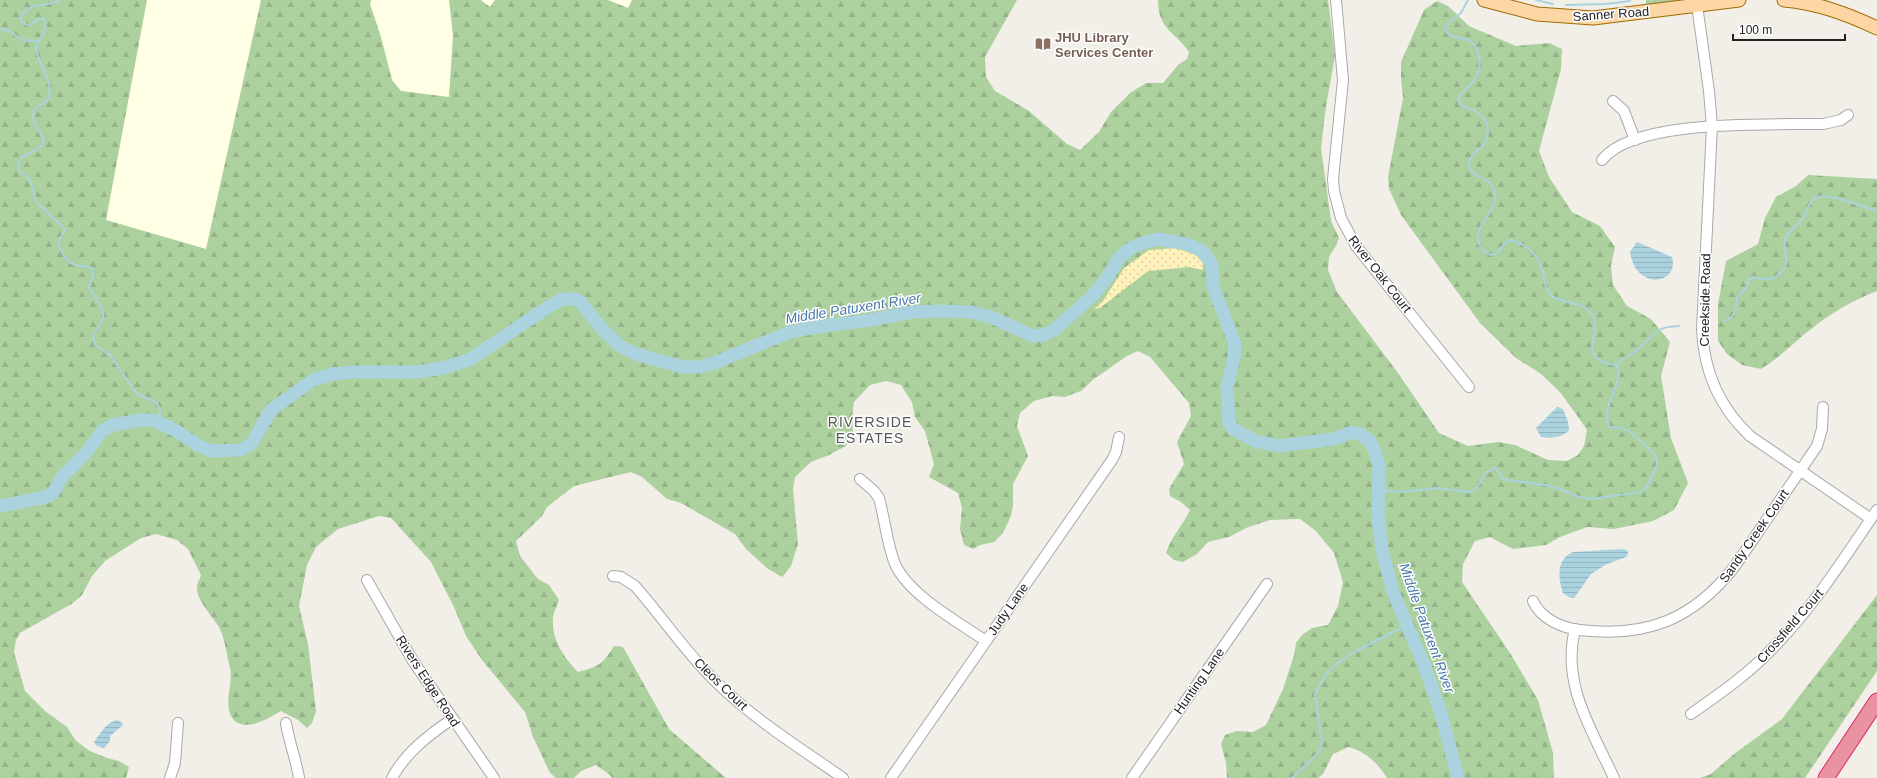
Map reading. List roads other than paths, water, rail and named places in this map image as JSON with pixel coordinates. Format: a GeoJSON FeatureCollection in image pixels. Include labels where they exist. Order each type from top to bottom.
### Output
{"type":"FeatureCollection","features":[{"type":"Feature","properties":{"kind":"highway"},"geometry":{"type":"LineString","coordinates":[[1827,778],[1877,701]]}},
{"type":"Feature","properties":{"kind":"highway"},"geometry":{"type":"LineString","coordinates":[[1827,778],[1877,714]]}},
{"type":"Feature","properties":{"kind":"main road","name":"Sanner Road"},"geometry":{"type":"LineString","coordinates":[[1484,0],[1537,14],[1574,18],[1615,17],[1739,0]]}},
{"type":"Feature","properties":{"kind":"main road"},"geometry":{"type":"LineString","coordinates":[[1784,0],[1808,3],[1843,12],[1877,28]]}},
{"type":"Feature","properties":{"kind":"street","name":"River Oak Court"},"geometry":{"type":"LineString","coordinates":[[1336,0],[1343,80],[1333,179],[1341,218],[1356,246],[1468,387]]}},
{"type":"Feature","properties":{"kind":"street","name":"Creekside Road"},"geometry":{"type":"LineString","coordinates":[[1698,5],[1712,126],[1702,330],[1706,363],[1717,394],[1727,411],[1739,426],[1762,446],[1871,519]]}},
{"type":"Feature","properties":{"kind":"street"},"geometry":{"type":"LineString","coordinates":[[1613,101],[1624,111],[1635,140]]}},
{"type":"Feature","properties":{"kind":"street"},"geometry":{"type":"LineString","coordinates":[[1602,160],[1613,149],[1635,140],[1678,128],[1823,124],[1841,120],[1848,115]]}},
{"type":"Feature","properties":{"kind":"street","name":"Sandy Creek Court"},"geometry":{"type":"LineString","coordinates":[[1533,601],[1536,608],[1550,620],[1575,629],[1602,632],[1635,630],[1669,620],[1699,603],[1724,581],[1736,566],[1800,471],[1818,442],[1822,429],[1823,407]]}},
{"type":"Feature","properties":{"kind":"street","name":"Judy Lane"},"geometry":{"type":"LineString","coordinates":[[891,778],[1112,460],[1116,452],[1119,436]]}},
{"type":"Feature","properties":{"kind":"street"},"geometry":{"type":"LineString","coordinates":[[860,479],[874,491],[879,498],[892,554],[905,580],[921,596],[986,641]]}},
{"type":"Feature","properties":{"kind":"street","name":"Crossfield Court"},"geometry":{"type":"LineString","coordinates":[[1691,714],[1736,682],[1782,639],[1818,596],[1877,510]]}},
{"type":"Feature","properties":{"kind":"street","name":"Cleos Court"},"geometry":{"type":"LineString","coordinates":[[613,576],[621,577],[635,586],[702,667],[732,698],[765,724],[844,778]]}},
{"type":"Feature","properties":{"kind":"street","name":"Rivers Edge Road"},"geometry":{"type":"LineString","coordinates":[[367,580],[413,661],[494,778]]}},
{"type":"Feature","properties":{"kind":"street","name":"Hunting Lane"},"geometry":{"type":"LineString","coordinates":[[1132,778],[1267,584]]}},
{"type":"Feature","properties":{"kind":"street"},"geometry":{"type":"LineString","coordinates":[[1575,629],[1570,656],[1574,687],[1614,778]]}},
{"type":"Feature","properties":{"kind":"street"},"geometry":{"type":"LineString","coordinates":[[392,778],[405,758],[415,747],[452,718]]}},
{"type":"Feature","properties":{"kind":"street"},"geometry":{"type":"LineString","coordinates":[[170,778],[175,763],[178,723]]}},
{"type":"Feature","properties":{"kind":"street"},"geometry":{"type":"LineString","coordinates":[[286,723],[289,740],[296,758],[299,778]]}},
{"type":"Feature","properties":{"kind":"water"},"geometry":{"type":"Polygon","coordinates":[[[1637,242],[1672,257],[1673,266],[1670,273],[1664,278],[1656,280],[1648,278],[1640,273],[1634,265],[1630,252],[1637,242]]]}},
{"type":"Feature","properties":{"kind":"water"},"geometry":{"type":"Polygon","coordinates":[[[1557,407],[1563,409],[1568,422],[1569,430],[1560,436],[1541,437],[1536,428],[1557,407]]]}},
{"type":"Feature","properties":{"kind":"water"},"geometry":{"type":"Polygon","coordinates":[[[1624,549],[1628,551],[1626,557],[1605,565],[1591,574],[1574,598],[1563,593],[1559,575],[1561,564],[1567,555],[1573,552],[1624,549]]]}},
{"type":"Feature","properties":{"kind":"water"},"geometry":{"type":"Polygon","coordinates":[[[117,720],[123,725],[110,736],[110,741],[104,748],[97,746],[94,742],[101,732],[109,723],[117,720]]]}},
{"type":"Feature","properties":{"kind":"waterway"},"geometry":{"type":"LineString","coordinates":[[59,0],[54,3],[29,8],[20,17],[22,22],[29,26],[40,18],[44,19],[45,31],[36,47],[36,50],[48,80],[50,92],[46,101],[36,108],[33,116],[36,126],[44,141],[37,150],[22,157],[18,165],[20,172],[30,179],[36,202],[64,228],[64,232],[58,242],[65,257],[75,265],[92,269],[93,276],[89,288],[103,311],[102,321],[93,334],[95,345],[110,355],[136,393],[157,403],[160,409],[159,423]]}},
{"type":"Feature","properties":{"kind":"waterway"},"geometry":{"type":"LineString","coordinates":[[1379,490],[1400,492],[1438,488],[1469,492],[1475,490],[1486,473],[1495,467],[1502,478],[1507,480],[1545,485],[1560,489],[1579,497],[1591,499],[1641,492],[1647,487],[1657,465],[1657,458],[1653,452],[1629,431],[1622,428],[1609,427],[1607,412],[1617,382],[1618,367],[1600,361],[1594,355],[1592,350],[1595,327],[1593,316],[1588,310],[1578,304],[1561,300],[1549,293],[1546,288],[1542,268],[1536,256],[1527,247],[1508,240],[1497,253],[1491,255],[1480,247],[1478,233],[1495,202],[1496,197],[1492,185],[1473,172],[1470,168],[1469,161],[1486,142],[1488,131],[1487,122],[1474,110],[1460,105],[1459,97],[1477,75],[1479,70],[1479,59],[1474,44],[1465,39],[1449,35],[1445,29],[1448,23],[1461,13],[1468,0]]}},
{"type":"Feature","properties":{"kind":"waterway"},"geometry":{"type":"LineString","coordinates":[[1536,0],[1553,4]]}},
{"type":"Feature","properties":{"kind":"waterway"},"geometry":{"type":"LineString","coordinates":[[1566,5],[1606,4],[1630,1]]}},
{"type":"Feature","properties":{"kind":"waterway"},"geometry":{"type":"LineString","coordinates":[[0,29],[9,31],[22,40],[39,41]]}},
{"type":"Feature","properties":{"kind":"waterway"},"geometry":{"type":"LineString","coordinates":[[1725,321],[1734,314],[1737,297],[1746,288],[1749,279],[1754,277],[1764,279],[1773,278],[1784,269],[1786,264],[1784,246],[1785,240],[1789,233],[1804,217],[1813,200],[1823,196],[1830,197],[1877,211]]}},
{"type":"Feature","properties":{"kind":"waterway","name":"Middle Patuxent River"},"geometry":{"type":"LineString","coordinates":[[0,506],[46,497],[53,493],[63,476],[86,453],[102,431],[113,425],[141,420],[153,420],[177,431],[199,446],[212,451],[241,450],[251,444],[272,409],[313,380],[332,374],[355,372],[417,372],[443,368],[469,360],[548,307],[563,299],[575,299],[581,302],[602,329],[620,346],[636,354],[682,367],[699,367],[714,363],[790,332],[912,312],[970,312],[991,317],[1033,336],[1044,335],[1054,330],[1095,293],[1109,275],[1119,258],[1131,248],[1158,239],[1175,242],[1190,245],[1203,252],[1212,264],[1213,286],[1235,344],[1234,358],[1227,386],[1229,422],[1232,428],[1255,441],[1279,446],[1334,439],[1352,432],[1360,434],[1369,440],[1375,451],[1379,465],[1378,517],[1382,550],[1393,592],[1424,665],[1441,713],[1458,778]]}},
{"type":"Feature","properties":{"kind":"waterway"},"geometry":{"type":"LineString","coordinates":[[1615,365],[1645,343],[1656,332],[1665,328],[1679,326]]}},
{"type":"Feature","properties":{"kind":"waterway"},"geometry":{"type":"LineString","coordinates":[[1292,778],[1320,751],[1322,743],[1315,694],[1326,674],[1352,653],[1407,625]]}},
{"type":"Feature","properties":{"kind":"place","name":"JHU Library Services Center"},"geometry":{"type":"Point","coordinates":[1043,44]}},
{"type":"Feature","properties":{"kind":"district","name":"RIVERSIDE ESTATES"},"geometry":{"type":"Point","coordinates":[870,430]}}]}
